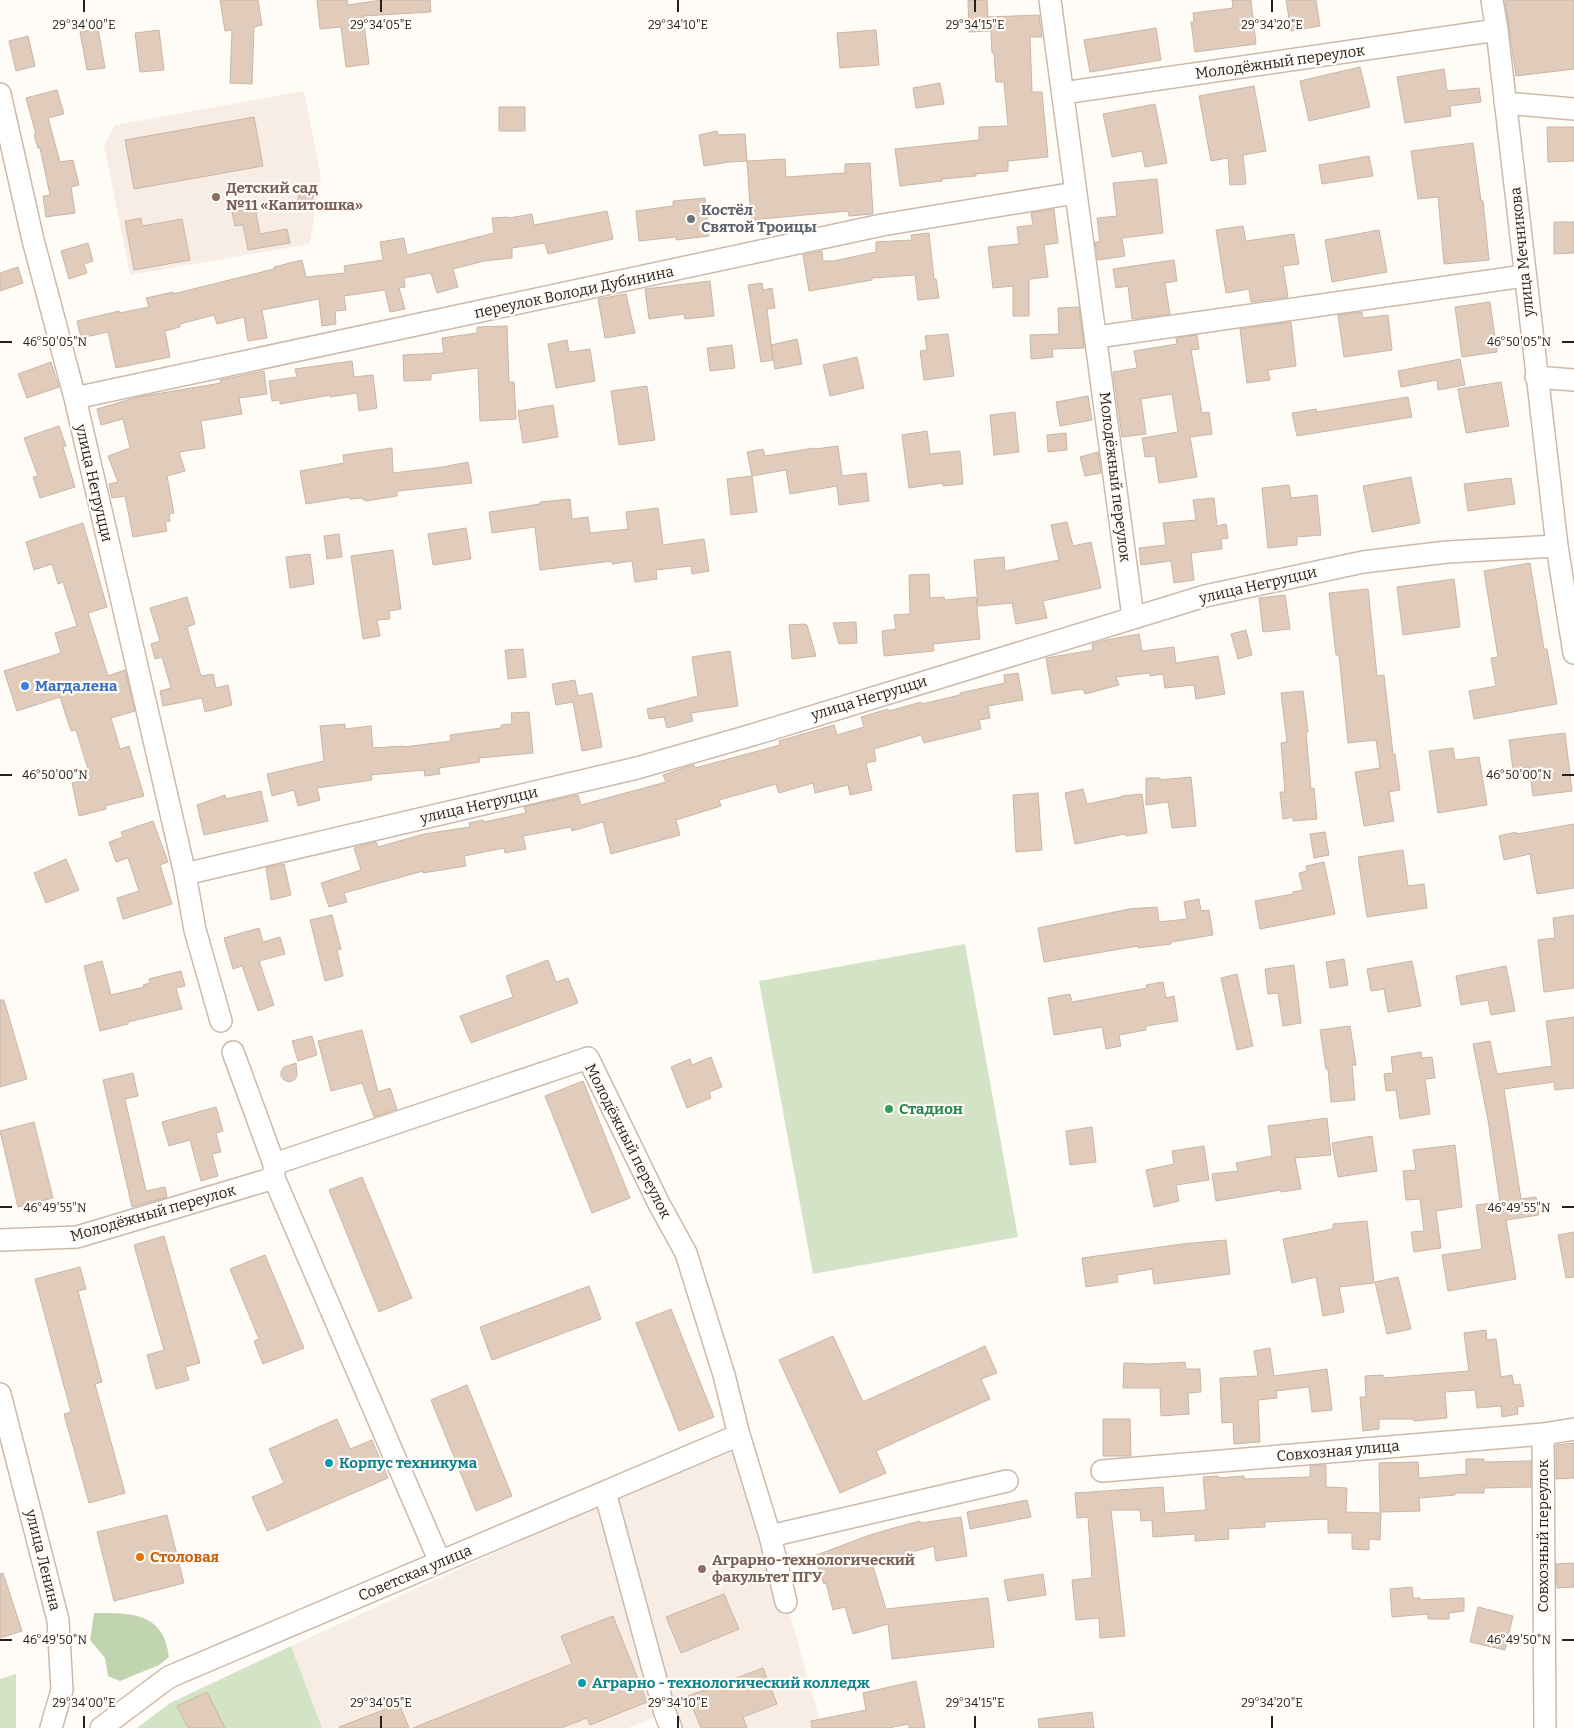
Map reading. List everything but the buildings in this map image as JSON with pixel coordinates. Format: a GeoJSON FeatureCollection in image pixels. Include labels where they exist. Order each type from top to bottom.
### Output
{"type":"FeatureCollection","features":[{"type":"Feature","properties":{"kind":"street","name":"Молодёжный переулок"},"geometry":{"type":"LineString","coordinates":[[1050,0],[1075,193],[1097,337],[1133,617]]}},
{"type":"Feature","properties":{"kind":"street","name":"улица Мечникова"},"geometry":{"type":"LineString","coordinates":[[1492,0],[1557,546],[1574,653]]}},
{"type":"Feature","properties":{"kind":"street","name":"Молодёжный переулок"},"geometry":{"type":"LineString","coordinates":[[1063,93],[1497,30]]}},
{"type":"Feature","properties":{"kind":"street","name":"улица Негруцци"},"geometry":{"type":"LineString","coordinates":[[0,94],[33,240],[75,398],[185,874],[195,930],[222,1021]]}},
{"type":"Feature","properties":{"kind":"street"},"geometry":{"type":"LineString","coordinates":[[1505,103],[1574,109]]}},
{"type":"Feature","properties":{"kind":"street","name":"переулок Володи Дубинина"},"geometry":{"type":"LineString","coordinates":[[75,398],[882,225],[1075,193]]}},
{"type":"Feature","properties":{"kind":"street"},"geometry":{"type":"LineString","coordinates":[[1097,337],[1524,276]]}},
{"type":"Feature","properties":{"kind":"street"},"geometry":{"type":"LineString","coordinates":[[1536,377],[1574,380]]}},
{"type":"Feature","properties":{"kind":"street","name":"улица Негруцци"},"geometry":{"type":"LineString","coordinates":[[185,874],[637,768],[752,735],[1205,596],[1363,562],[1447,552],[1557,546]]}},
{"type":"Feature","properties":{"kind":"street"},"geometry":{"type":"LineString","coordinates":[[233,1052],[274,1171],[440,1562]]}},
{"type":"Feature","properties":{"kind":"street","name":"Молодёжный переулок"},"geometry":{"type":"LineString","coordinates":[[0,1240],[77,1237],[274,1171],[588,1058],[658,1202],[686,1253],[724,1375],[739,1435]]}},
{"type":"Feature","properties":{"kind":"street","name":"улица Ленина"},"geometry":{"type":"LineString","coordinates":[[0,1394],[58,1620],[62,1690],[51,1728]]}},
{"type":"Feature","properties":{"kind":"street","name":"Совхозная улица"},"geometry":{"type":"LineString","coordinates":[[1102,1471],[1574,1430]]}},
{"type":"Feature","properties":{"kind":"street","name":"Совхозный переулок"},"geometry":{"type":"LineString","coordinates":[[1542,1434],[1545,1728]]}},
{"type":"Feature","properties":{"kind":"street"},"geometry":{"type":"LineString","coordinates":[[739,1435],[770,1536],[786,1602]]}},
{"type":"Feature","properties":{"kind":"street","name":"Советская улица"},"geometry":{"type":"LineString","coordinates":[[101,1728],[169,1677],[739,1435]]}},
{"type":"Feature","properties":{"kind":"street"},"geometry":{"type":"LineString","coordinates":[[770,1536],[1007,1481]]}},
{"type":"Feature","properties":{"kind":"street"},"geometry":{"type":"LineString","coordinates":[[605,1492],[665,1713],[671,1728]]}},
{"type":"Feature","properties":{"kind":"shaded area","name":"Детский сад №11 «Капитошка»"},"geometry":{"type":"Polygon","coordinates":[[[304,91],[321,176],[310,244],[130,275],[104,145],[115,125],[304,91]]]}},
{"type":"Feature","properties":{"kind":"shaded area"},"geometry":{"type":"Polygon","coordinates":[[[743,1447],[822,1728],[671,1728],[665,1713],[628,1728],[322,1728],[291,1646],[608,1501],[743,1447]]]}},
{"type":"Feature","properties":{"kind":"green space","name":"Стадион"},"geometry":{"type":"Polygon","coordinates":[[[965,944],[1018,1237],[813,1274],[759,981],[965,944]]]}},
{"type":"Feature","properties":{"kind":"green space"},"geometry":{"type":"Polygon","coordinates":[[[94,1613],[133,1615],[153,1623],[166,1642],[169,1657],[159,1665],[120,1681],[108,1676],[105,1658],[90,1640],[94,1613]]]}},
{"type":"Feature","properties":{"kind":"green space"},"geometry":{"type":"Polygon","coordinates":[[[291,1646],[322,1728],[137,1728],[170,1703],[291,1646]]]}},
{"type":"Feature","properties":{"kind":"green space"},"geometry":{"type":"Polygon","coordinates":[[[16,1674],[16,1728],[0,1728],[0,1679],[16,1674]]]}},
{"type":"Feature","properties":{"kind":"place","name":"Детский сад №11 «Капитошка»"},"geometry":{"type":"Point","coordinates":[216,197]}},
{"type":"Feature","properties":{"kind":"place","name":"Костёл Святой Троицы"},"geometry":{"type":"Point","coordinates":[691,219]}},
{"type":"Feature","properties":{"kind":"place","name":"Магдалена"},"geometry":{"type":"Point","coordinates":[25,686]}},
{"type":"Feature","properties":{"kind":"place","name":"Стадион"},"geometry":{"type":"Point","coordinates":[889,1109]}},
{"type":"Feature","properties":{"kind":"place","name":"Корпус техникума"},"geometry":{"type":"Point","coordinates":[329,1463]}},
{"type":"Feature","properties":{"kind":"place","name":"Столовая"},"geometry":{"type":"Point","coordinates":[140,1557]}},
{"type":"Feature","properties":{"kind":"place","name":"Аграрно-технологический факультет ПГУ"},"geometry":{"type":"Point","coordinates":[702,1569]}},
{"type":"Feature","properties":{"kind":"place","name":"Аграрно - технологический колледж"},"geometry":{"type":"Point","coordinates":[582,1683]}}]}
